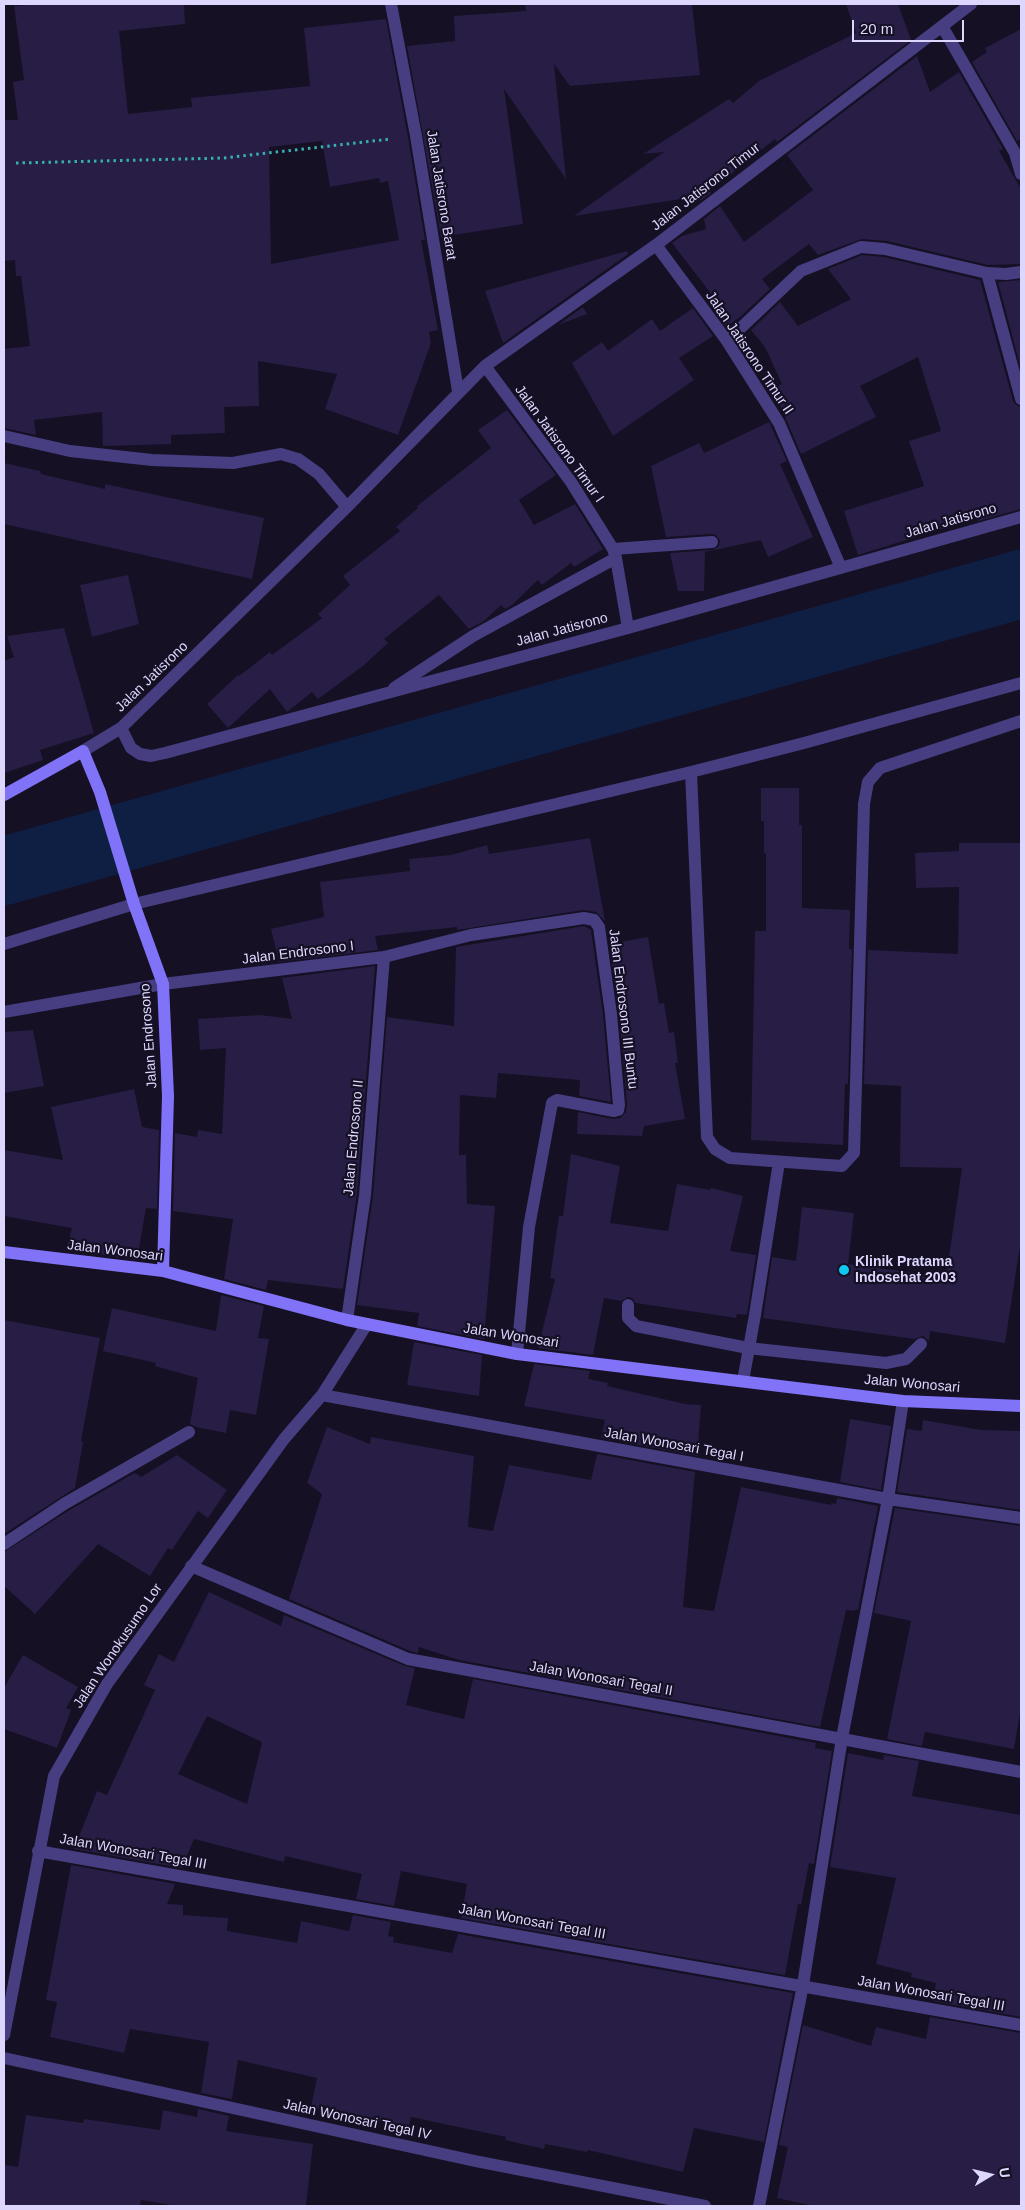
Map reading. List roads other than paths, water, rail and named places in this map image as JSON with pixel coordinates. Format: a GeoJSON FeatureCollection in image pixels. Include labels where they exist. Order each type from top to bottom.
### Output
{"type":"FeatureCollection","features":[{"type":"Feature","properties":{"kind":"main road","name":"Jalan Endrosono"},"geometry":{"type":"LineString","coordinates":[[83,751],[100,792],[134,904],[163,984],[168,1096],[163,1271]]}},
{"type":"Feature","properties":{"kind":"main road"},"geometry":{"type":"LineString","coordinates":[[4,795],[83,751]]}},
{"type":"Feature","properties":{"kind":"main road","name":"Jalan Wonosari"},"geometry":{"type":"LineString","coordinates":[[4,1252],[163,1271],[348,1320],[517,1354],[903,1401],[1021,1406]]}},
{"type":"Feature","properties":{"kind":"street","name":"Jalan Jatisrono Barat"},"geometry":{"type":"LineString","coordinates":[[391,4],[416,136],[458,391]]}},
{"type":"Feature","properties":{"kind":"street","name":"Jalan Jatisrono Timur"},"geometry":{"type":"LineString","coordinates":[[458,391],[484,366],[656,245],[971,4]]}},
{"type":"Feature","properties":{"kind":"street"},"geometry":{"type":"LineString","coordinates":[[942,26],[1015,153],[1021,174]]}},
{"type":"Feature","properties":{"kind":"street","name":"Jalan Jatisrono Timur II"},"geometry":{"type":"LineString","coordinates":[[656,245],[727,341],[779,423],[841,568]]}},
{"type":"Feature","properties":{"kind":"street"},"geometry":{"type":"LineString","coordinates":[[727,341],[801,271],[861,247],[885,249],[987,273],[1006,274],[1021,272]]}},
{"type":"Feature","properties":{"kind":"street"},"geometry":{"type":"LineString","coordinates":[[987,273],[1021,398]]}},
{"type":"Feature","properties":{"kind":"street","name":"Jalan Jatisrono Timur I"},"geometry":{"type":"LineString","coordinates":[[484,366],[571,482],[614,553],[628,628]]}},
{"type":"Feature","properties":{"kind":"street","name":"Jalan Jatisrono"},"geometry":{"type":"LineString","coordinates":[[83,751],[121,728],[347,507],[458,391]]}},
{"type":"Feature","properties":{"kind":"street"},"geometry":{"type":"LineString","coordinates":[[4,436],[70,451],[152,460],[233,463],[281,454],[298,459],[319,474],[347,507]]}},
{"type":"Feature","properties":{"kind":"street","name":"Jalan Jatisrono"},"geometry":{"type":"LineString","coordinates":[[121,728],[131,748],[140,754],[151,756],[628,628],[1021,517]]}},
{"type":"Feature","properties":{"kind":"street"},"geometry":{"type":"LineString","coordinates":[[385,694],[473,636],[614,553],[712,542]]}},
{"type":"Feature","properties":{"kind":"street"},"geometry":{"type":"LineString","coordinates":[[4,944],[134,904],[804,744],[1021,683]]}},
{"type":"Feature","properties":{"kind":"street"},"geometry":{"type":"LineString","coordinates":[[691,772],[706,1137],[715,1149],[730,1158],[842,1166],[854,1153],[864,804],[868,782],[880,768],[1021,721]]}},
{"type":"Feature","properties":{"kind":"street","name":"Jalan Endrosono I"},"geometry":{"type":"LineString","coordinates":[[4,1012],[163,984],[384,958],[471,935],[584,918],[594,920]]}},
{"type":"Feature","properties":{"kind":"street","name":"Jalan Endrosono III Buntu"},"geometry":{"type":"LineString","coordinates":[[517,1354],[529,1227],[552,1103],[558,1100],[614,1111],[618,1110],[619,1105],[611,1014],[599,927],[594,920]]}},
{"type":"Feature","properties":{"kind":"street","name":"Jalan Endrosono II"},"geometry":{"type":"LineString","coordinates":[[348,1320],[365,1195],[384,958]]}},
{"type":"Feature","properties":{"kind":"street"},"geometry":{"type":"LineString","coordinates":[[743,1381],[779,1162]]}},
{"type":"Feature","properties":{"kind":"street"},"geometry":{"type":"LineString","coordinates":[[628,1305],[628,1318],[636,1326],[748,1348],[886,1363],[906,1359],[921,1344]]}},
{"type":"Feature","properties":{"kind":"street","name":"Jalan Wonokusumo Lor"},"geometry":{"type":"LineString","coordinates":[[4,2035],[54,1776],[107,1684],[190,1566],[284,1439],[322,1396],[368,1324]]}},
{"type":"Feature","properties":{"kind":"street","name":"Jalan Wonosari Tegal I"},"geometry":{"type":"LineString","coordinates":[[322,1396],[888,1499],[1021,1518]]}},
{"type":"Feature","properties":{"kind":"street"},"geometry":{"type":"LineString","coordinates":[[759,2206],[803,1985],[842,1738],[888,1499],[903,1401]]}},
{"type":"Feature","properties":{"kind":"street"},"geometry":{"type":"LineString","coordinates":[[4,1544],[64,1504],[189,1432]]}},
{"type":"Feature","properties":{"kind":"street","name":"Jalan Wonosari Tegal II"},"geometry":{"type":"LineString","coordinates":[[190,1566],[408,1659],[1021,1772]]}},
{"type":"Feature","properties":{"kind":"street","name":"Jalan Wonosari Tegal III"},"geometry":{"type":"LineString","coordinates":[[38,1851],[1021,2025]]}},
{"type":"Feature","properties":{"kind":"street","name":"Jalan Wonosari Tegal IV"},"geometry":{"type":"LineString","coordinates":[[4,2058],[475,2161],[705,2206]]}},
{"type":"Feature","properties":{"kind":"waterway"},"geometry":{"type":"LineString","coordinates":[[4,871],[1021,584]]}},
{"type":"Feature","properties":{"kind":"place","name":"Klinik Pratama Indosehat 2003"},"geometry":{"type":"Point","coordinates":[844,1270]}}]}
